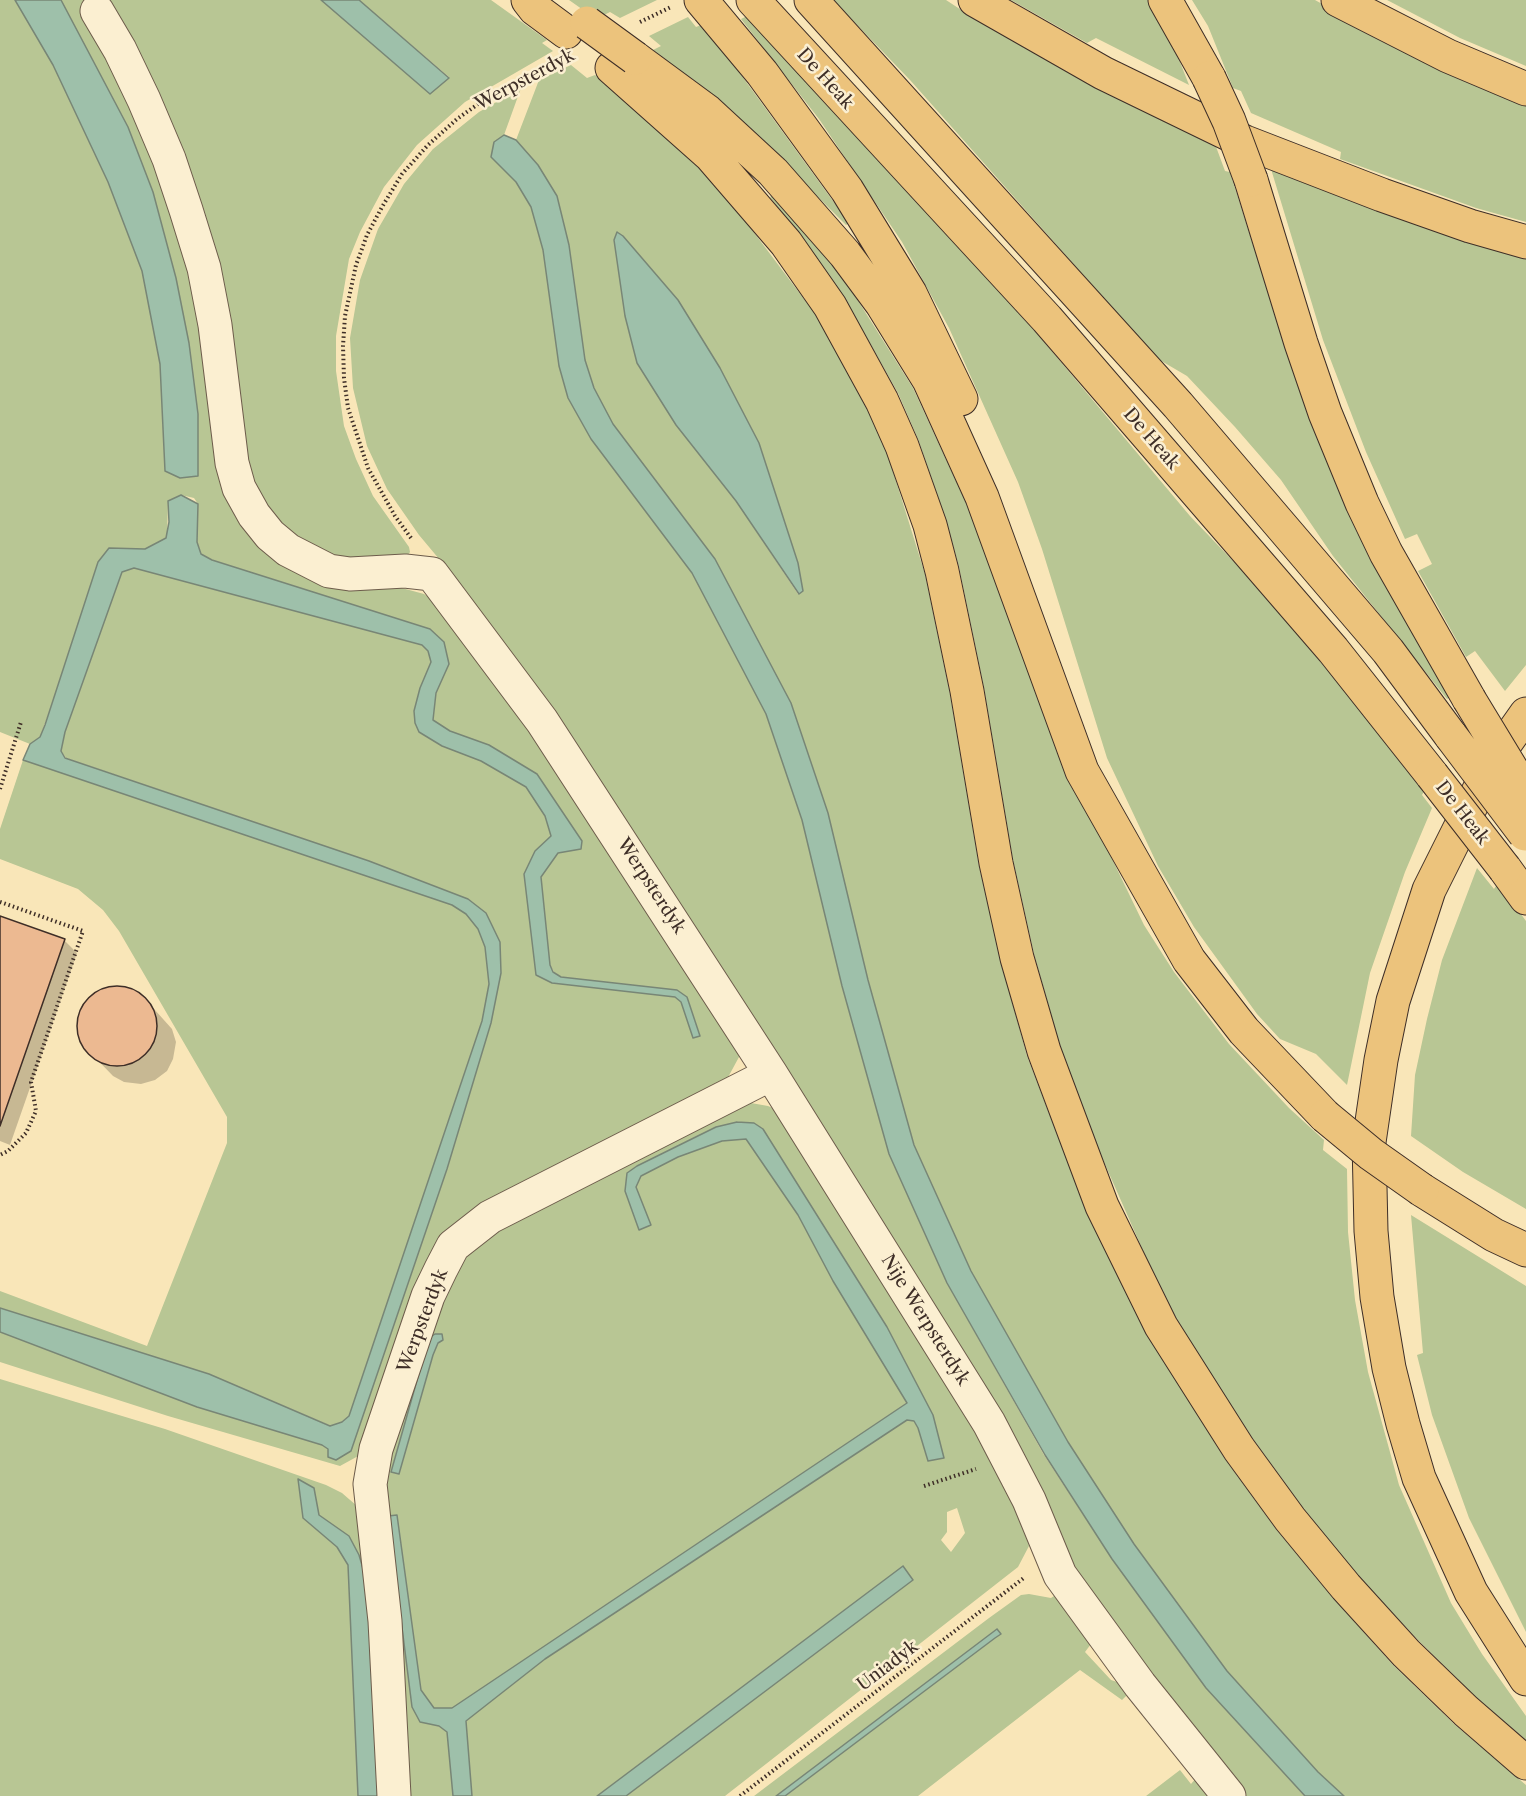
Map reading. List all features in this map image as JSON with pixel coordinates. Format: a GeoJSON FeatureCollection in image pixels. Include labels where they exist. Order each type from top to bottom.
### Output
{"type":"FeatureCollection","features":[{"type":"Feature","properties":{"kind":"highway"},"geometry":{"type":"LineString","coordinates":[[528,0],[535,9],[571,38],[623,63],[707,111],[773,172],[845,254],[892,321],[929,380],[982,497],[1082,771],[1120,835],[1175,939],[1206,984],[1263,1053],[1325,1116],[1371,1154],[1422,1190],[1494,1235],[1526,1250]]}},
{"type":"Feature","properties":{"kind":"highway"},"geometry":{"type":"LineString","coordinates":[[553,0],[571,38]]}},
{"type":"Feature","properties":{"kind":"highway","name":"De Heak"},"geometry":{"type":"LineString","coordinates":[[753,0],[1047,319],[1333,650],[1526,898]]}},
{"type":"Feature","properties":{"kind":"highway","name":"De Heak"},"geometry":{"type":"LineString","coordinates":[[811,0],[1178,405],[1388,651],[1525,835]]}},
{"type":"Feature","properties":{"kind":"highway"},"geometry":{"type":"LineString","coordinates":[[975,0],[1104,73],[1245,141],[1382,195],[1470,226],[1526,242]]}},
{"type":"Feature","properties":{"kind":"highway"},"geometry":{"type":"LineString","coordinates":[[1165,0],[1209,78],[1229,121],[1251,180],[1301,343],[1358,492],[1386,553],[1468,699],[1526,793]]}},
{"type":"Feature","properties":{"kind":"highway"},"geometry":{"type":"LineString","coordinates":[[1338,0],[1448,56],[1526,89]]}},
{"type":"Feature","properties":{"kind":"highway"},"geometry":{"type":"LineString","coordinates":[[697,8],[805,130],[886,251],[932,336],[999,490],[1098,764],[1120,835]]}},
{"type":"Feature","properties":{"kind":"highway"},"geometry":{"type":"LineString","coordinates":[[623,63],[711,156],[786,243],[830,306],[882,401],[902,446],[930,525],[942,570],[967,691],[996,863],[1017,958],[1044,1051],[1102,1206],[1161,1326],[1239,1449],[1290,1519],[1346,1587],[1414,1661],[1466,1711],[1526,1763]]}},
{"type":"Feature","properties":{"kind":"highway"},"geometry":{"type":"LineString","coordinates":[[1526,714],[1495,758],[1428,890],[1393,1001],[1381,1060],[1369,1142],[1371,1231],[1377,1297],[1403,1424],[1419,1478],[1471,1592],[1526,1679]]}},
{"type":"Feature","properties":{"kind":"lane"},"geometry":{"type":"LineString","coordinates":[[97,11],[144,100],[186,210],[204,268],[215,325],[232,463],[239,488],[254,515],[270,535],[288,550],[329,571],[350,574],[405,571],[432,574]]}},
{"type":"Feature","properties":{"kind":"lane","name":"Werpsterdyk"},"geometry":{"type":"LineString","coordinates":[[394,1796],[385,1621],[370,1484],[376,1449],[428,1296],[453,1246],[490,1217],[771,1074],[542,721],[432,574]]}},
{"type":"Feature","properties":{"kind":"lane","name":"Nije Werpsterdyk"},"geometry":{"type":"LineString","coordinates":[[771,1074],[983,1414],[1029,1500],[1056,1566],[1140,1685],[1229,1796]]}},
{"type":"Feature","properties":{"kind":"path"},"geometry":{"type":"LineString","coordinates":[[633,25],[697,8]]}},
{"type":"Feature","properties":{"kind":"path","name":"Werpsterdyk"},"geometry":{"type":"LineString","coordinates":[[432,574],[382,495],[357,439],[344,378],[345,316],[349,290],[367,235],[402,174],[428,145],[457,119],[571,38]]}},
{"type":"Feature","properties":{"kind":"path"},"geometry":{"type":"LineString","coordinates":[[0,789],[21,722]]}},
{"type":"Feature","properties":{"kind":"path"},"geometry":{"type":"LineString","coordinates":[[0,902],[84,931],[31,1082],[36,1111],[26,1133],[0,1155]]}},
{"type":"Feature","properties":{"kind":"path"},"geometry":{"type":"LineString","coordinates":[[924,1486],[1008,1458]]}},
{"type":"Feature","properties":{"kind":"path","name":"Uniadyk"},"geometry":{"type":"LineString","coordinates":[[740,1796],[1056,1566]]}},
{"type":"Feature","properties":{"kind":"shaded area"},"geometry":{"type":"Polygon","coordinates":[[[0,0],[15,0],[53,65],[108,182],[142,271],[160,364],[165,471],[180,478],[198,476],[198,414],[189,343],[176,278],[153,192],[128,127],[61,0],[95,0],[168,181],[247,520],[387,584],[424,594],[437,604],[532,729],[739,1045],[739,1057],[726,1081],[494,1204],[360,1455],[340,1466],[168,1416],[0,1362],[0,1332],[197,1407],[322,1445],[328,1449],[359,1427],[447,1169],[491,1023],[501,973],[500,942],[468,899],[369,861],[66,758],[61,751],[65,732],[122,572],[134,568],[422,645],[428,651],[431,662],[420,688],[442,746],[481,761],[526,787],[545,816],[551,836],[535,851],[552,983],[675,997],[681,1002],[693,1037],[700,1035],[687,997],[561,977],[554,972],[550,965],[541,877],[558,853],[581,849],[582,841],[489,745],[450,731],[433,720],[436,693],[449,664],[444,642],[430,629],[212,560],[201,554],[197,542],[198,504],[194,498],[181,495],[168,501],[167,538],[145,549],[109,548],[40,737],[30,744],[0,732],[0,0]]]}},
{"type":"Feature","properties":{"kind":"shaded area"},"geometry":{"type":"Polygon","coordinates":[[[15,0],[61,0],[128,127],[153,192],[176,278],[189,343],[198,414],[198,476],[180,478],[165,471],[160,364],[142,271],[108,182],[53,65],[15,0]]]}},
{"type":"Feature","properties":{"kind":"shaded area"},"geometry":{"type":"Polygon","coordinates":[[[100,0],[321,0],[430,94],[449,77],[359,0],[491,0],[547,40],[542,43],[553,51],[465,102],[417,145],[384,187],[360,232],[349,259],[336,336],[336,371],[344,426],[373,496],[409,547],[410,552],[406,558],[391,560],[314,555],[257,507],[231,391],[100,0]]]}},
{"type":"Feature","properties":{"kind":"shaded area"},"geometry":{"type":"Polygon","coordinates":[[[321,0],[359,0],[449,78],[430,94],[321,0]]]}},
{"type":"Feature","properties":{"kind":"shaded area"},"geometry":{"type":"Polygon","coordinates":[[[569,0],[657,0],[620,18],[610,12],[596,19],[569,0]]]}},
{"type":"Feature","properties":{"kind":"shaded area"},"geometry":{"type":"Polygon","coordinates":[[[833,0],[946,0],[972,17],[1215,144],[1225,171],[1230,172],[1253,245],[1285,322],[1453,695],[1447,699],[1333,556],[1281,480],[1235,427],[1187,376],[1158,359],[910,80],[833,0]]]}},
{"type":"Feature","properties":{"kind":"shaded area"},"geometry":{"type":"Polygon","coordinates":[[[1011,0],[1152,0],[1164,21],[1189,85],[1096,38],[1087,43],[1011,0]]]}},
{"type":"Feature","properties":{"kind":"shaded area"},"geometry":{"type":"Polygon","coordinates":[[[1192,0],[1315,0],[1347,18],[1526,103],[1526,222],[1476,208],[1340,159],[1341,152],[1251,113],[1241,91],[1233,88],[1208,26],[1192,0]]]}},
{"type":"Feature","properties":{"kind":"shaded area"},"geometry":{"type":"Polygon","coordinates":[[[1387,0],[1526,0],[1526,66],[1460,38],[1387,0]]]}},
{"type":"Feature","properties":{"kind":"shaded area"},"geometry":{"type":"Polygon","coordinates":[[[747,16],[1034,330],[1190,516],[1258,587],[1426,788],[1422,795],[1432,808],[1405,872],[1370,973],[1347,1085],[1316,1054],[1280,1039],[1257,1014],[1194,927],[1158,866],[1107,758],[1042,549],[1018,482],[949,328],[902,242],[819,119],[741,19],[747,16]]]}},
{"type":"Feature","properties":{"kind":"shaded area"},"geometry":{"type":"Polygon","coordinates":[[[688,17],[696,27],[704,24],[849,223],[846,225],[727,106],[653,50],[661,46],[649,36],[688,17]]]}},
{"type":"Feature","properties":{"kind":"shaded area"},"geometry":{"type":"Polygon","coordinates":[[[571,65],[587,78],[595,75],[699,168],[734,206],[816,315],[867,408],[887,452],[925,574],[950,694],[979,866],[1001,962],[1027,1056],[1087,1212],[1147,1334],[1225,1459],[1276,1529],[1393,1665],[1454,1724],[1526,1785],[1526,1796],[1344,1796],[1318,1772],[1227,1671],[1134,1544],[1068,1442],[971,1271],[914,1145],[868,980],[828,813],[791,703],[613,424],[594,388],[585,360],[569,245],[557,196],[538,165],[516,140],[539,80],[571,65]],[[617,232],[637,363],[676,425],[736,501],[798,594],[798,563],[759,443],[720,368],[678,300],[617,232]]]}},
{"type":"Feature","properties":{"kind":"shaded area"},"geometry":{"type":"Polygon","coordinates":[[[521,88],[504,135],[494,142],[491,157],[516,182],[531,207],[543,250],[559,365],[568,398],[591,439],[692,573],[766,714],[802,820],[842,986],[889,1154],[947,1283],[1044,1455],[1112,1559],[1206,1688],[1305,1796],[1244,1796],[1120,1643],[460,584],[419,535],[387,489],[367,446],[353,388],[350,338],[360,280],[378,229],[404,184],[433,149],[479,112],[521,88]]]}},
{"type":"Feature","properties":{"kind":"shaded area"},"geometry":{"type":"Polygon","coordinates":[[[504,135],[516,140],[538,165],[557,196],[569,245],[585,360],[594,388],[613,424],[715,559],[791,703],[828,813],[868,980],[914,1145],[971,1271],[1068,1442],[1134,1544],[1227,1671],[1318,1772],[1344,1796],[1305,1796],[1206,1688],[1112,1559],[1045,1455],[947,1283],[889,1154],[842,986],[802,820],[766,714],[692,573],[591,439],[568,398],[559,366],[543,250],[531,207],[516,182],[491,157],[494,142],[504,135]]]}},
{"type":"Feature","properties":{"kind":"shaded area"},"geometry":{"type":"Polygon","coordinates":[[[1271,169],[1377,211],[1465,242],[1526,259],[1526,665],[1505,691],[1475,651],[1466,657],[1418,571],[1432,564],[1417,534],[1405,539],[1366,452],[1323,340],[1271,169]]]}},
{"type":"Feature","properties":{"kind":"shaded area"},"geometry":{"type":"Polygon","coordinates":[[[773,195],[814,241],[850,288],[913,388],[966,503],[1073,778],[1144,925],[1174,972],[1229,1044],[1289,1108],[1324,1140],[1323,1150],[1347,1169],[1348,1232],[1355,1300],[1368,1372],[1399,1485],[1451,1603],[1482,1654],[1526,1716],[1526,1740],[1477,1698],[1418,1640],[1358,1576],[1303,1508],[1253,1439],[1209,1371],[1176,1318],[1148,1262],[1093,1137],[1060,1046],[1034,954],[1013,860],[984,688],[959,567],[946,520],[918,439],[898,393],[844,297],[770,197],[773,195]]]}},
{"type":"Feature","properties":{"kind":"shaded area"},"geometry":{"type":"Polygon","coordinates":[[[617,232],[678,300],[720,368],[759,443],[798,563],[803,591],[799,594],[736,501],[676,425],[637,363],[625,316],[614,240],[617,232]]]}},
{"type":"Feature","properties":{"kind":"shaded area"},"geometry":{"type":"Polygon","coordinates":[[[181,495],[198,504],[197,542],[201,554],[212,560],[430,629],[444,642],[449,664],[436,693],[433,720],[450,731],[489,745],[537,774],[582,841],[581,849],[558,853],[541,877],[550,965],[553,972],[561,977],[677,990],[687,997],[700,1036],[693,1038],[681,1002],[675,997],[552,983],[536,975],[524,874],[535,851],[551,836],[545,816],[526,787],[481,761],[442,746],[419,732],[415,723],[414,711],[420,688],[431,662],[428,651],[422,645],[134,568],[122,572],[65,732],[61,751],[65,758],[369,861],[468,899],[486,913],[500,942],[501,973],[491,1023],[447,1169],[351,1451],[336,1460],[328,1457],[328,1449],[322,1445],[197,1407],[0,1332],[0,1308],[209,1374],[330,1426],[342,1422],[349,1416],[482,1021],[489,984],[485,947],[478,929],[466,914],[452,905],[23,760],[30,744],[40,737],[45,725],[98,562],[109,548],[145,549],[166,538],[169,522],[168,501],[181,495]]]}},
{"type":"Feature","properties":{"kind":"shaded area"},"geometry":{"type":"Polygon","coordinates":[[[23,760],[452,905],[466,914],[478,929],[485,947],[489,984],[482,1021],[349,1416],[342,1422],[331,1426],[209,1374],[0,1308],[0,1291],[147,1346],[227,1143],[227,1117],[119,931],[103,910],[78,889],[0,859],[0,829],[23,760]]]}},
{"type":"Feature","properties":{"kind":"shaded area"},"geometry":{"type":"Polygon","coordinates":[[[1477,868],[1494,889],[1498,883],[1526,921],[1526,1209],[1463,1172],[1411,1136],[1415,1075],[1427,1019],[1442,960],[1477,868]]]}},
{"type":"Feature","properties":{"kind":"shaded area"},"geometry":{"type":"Polygon","coordinates":[[[751,1103],[768,1106],[777,1110],[785,1119],[989,1446],[1025,1520],[1029,1546],[1018,1567],[725,1796],[626,1796],[913,1580],[903,1567],[597,1796],[472,1796],[466,1721],[545,1659],[907,1420],[914,1421],[918,1428],[928,1461],[944,1458],[933,1415],[887,1327],[763,1129],[754,1123],[738,1122],[716,1127],[627,1173],[625,1191],[639,1229],[650,1225],[636,1187],[641,1176],[678,1157],[722,1141],[746,1139],[798,1215],[833,1281],[907,1403],[453,1708],[434,1708],[421,1690],[397,1516],[388,1516],[412,1707],[420,1722],[439,1726],[447,1732],[453,1796],[402,1796],[381,1470],[386,1442],[434,1298],[461,1250],[483,1228],[714,1112],[734,1105],[751,1103]],[[435,1334],[429,1339],[391,1471],[399,1474],[433,1355],[438,1342],[443,1340],[441,1334],[435,1334]],[[957,1508],[947,1512],[947,1532],[941,1540],[951,1552],[965,1533],[957,1508]]]}},
{"type":"Feature","properties":{"kind":"shaded area"},"geometry":{"type":"Polygon","coordinates":[[[737,1122],[754,1123],[763,1129],[887,1327],[933,1415],[944,1458],[928,1461],[918,1428],[914,1421],[907,1420],[545,1659],[466,1721],[472,1796],[453,1796],[447,1732],[439,1726],[420,1722],[412,1707],[388,1516],[397,1515],[421,1690],[434,1708],[452,1708],[907,1403],[833,1281],[798,1215],[746,1139],[722,1141],[678,1157],[641,1176],[636,1187],[651,1225],[639,1230],[625,1191],[627,1173],[716,1127],[737,1122]]]}},
{"type":"Feature","properties":{"kind":"shaded area"},"geometry":{"type":"Polygon","coordinates":[[[1411,1215],[1526,1286],[1526,1632],[1469,1518],[1432,1415],[1417,1355],[1423,1353],[1411,1215]]]}},
{"type":"Feature","properties":{"kind":"shaded area"},"geometry":{"type":"Polygon","coordinates":[[[435,1334],[442,1334],[443,1340],[438,1343],[433,1355],[399,1474],[391,1472],[429,1338],[435,1334]]]}},
{"type":"Feature","properties":{"kind":"shaded area"},"geometry":{"type":"Polygon","coordinates":[[[0,1379],[165,1429],[326,1485],[342,1493],[357,1506],[367,1582],[330,1524],[319,1515],[314,1488],[298,1480],[303,1518],[337,1547],[348,1565],[358,1796],[0,1796],[0,1379]]]}},
{"type":"Feature","properties":{"kind":"shaded area"},"geometry":{"type":"Polygon","coordinates":[[[298,1479],[314,1488],[319,1515],[349,1536],[359,1555],[367,1582],[382,1796],[358,1796],[348,1565],[337,1547],[303,1518],[298,1479]]]}},
{"type":"Feature","properties":{"kind":"shaded area"},"geometry":{"type":"Polygon","coordinates":[[[903,1566],[913,1580],[626,1796],[597,1796],[903,1566]]]}},
{"type":"Feature","properties":{"kind":"shaded area"},"geometry":{"type":"Polygon","coordinates":[[[1057,1594],[1091,1644],[1085,1652],[1111,1680],[1117,1682],[1127,1695],[1122,1700],[1080,1670],[918,1796],[785,1796],[1000,1634],[997,1630],[776,1796],[754,1796],[989,1618],[1021,1595],[1051,1598],[1057,1594]]]}},
{"type":"Feature","properties":{"kind":"shaded area"},"geometry":{"type":"Polygon","coordinates":[[[997,1629],[1001,1634],[785,1796],[776,1796],[997,1629]]]}},
{"type":"Feature","properties":{"kind":"shaded area"},"geometry":{"type":"Polygon","coordinates":[[[1180,1770],[1191,1784],[1197,1777],[1213,1796],[1146,1796],[1180,1770]]]}},
{"type":"Feature","properties":{"kind":"building"},"geometry":{"type":"Polygon","coordinates":[[[0,916],[65,939],[0,1126],[0,916]]]}},
{"type":"Feature","properties":{"kind":"building"},"geometry":{"type":"Polygon","coordinates":[[[117,986],[132,989],[145,998],[154,1011],[157,1026],[154,1041],[145,1054],[132,1063],[117,1066],[102,1063],[89,1054],[80,1041],[77,1026],[80,1011],[89,998],[102,989],[117,986]]]}}]}
